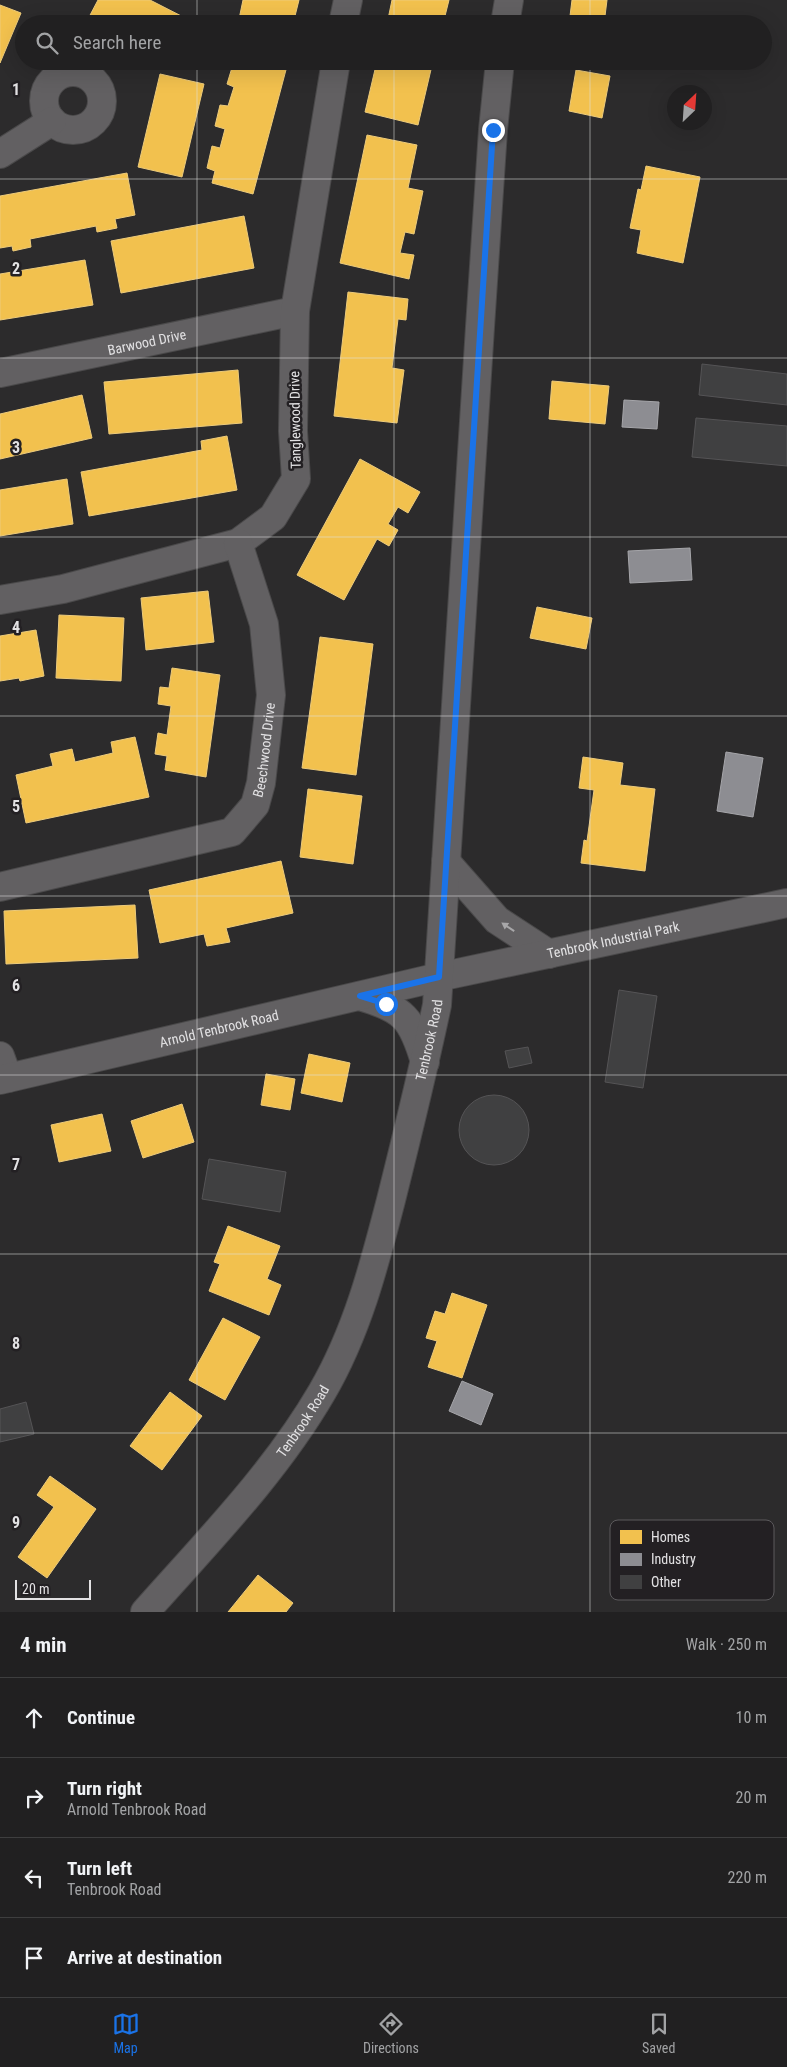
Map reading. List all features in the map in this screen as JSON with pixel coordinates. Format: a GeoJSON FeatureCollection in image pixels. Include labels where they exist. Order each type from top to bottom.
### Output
{"type":"FeatureCollection","features":[{"type":"Feature","properties":{"kind":"street"},"geometry":{"type":"LineString","coordinates":[[345,15],[348,0]]}},
{"type":"Feature","properties":{"kind":"street"},"geometry":{"type":"LineString","coordinates":[[506,15],[509,0]]}},
{"type":"Feature","properties":{"kind":"street","name":"Tanglewood Drive"},"geometry":{"type":"LineString","coordinates":[[0,600],[63,589],[238,543],[273,516],[296,479],[293,431],[295,311],[335,70]]}},
{"type":"Feature","properties":{"kind":"street","name":"Tenbrook Road"},"geometry":{"type":"LineString","coordinates":[[145,1612],[265,1473],[296,1433],[335,1368],[354,1324],[373,1267],[425,1062],[437,1005],[493,130],[499,70]]}},
{"type":"Feature","properties":{"kind":"street"},"geometry":{"type":"LineString","coordinates":[[0,154],[52,121]]}},
{"type":"Feature","properties":{"kind":"street","name":"Barwood Drive"},"geometry":{"type":"LineString","coordinates":[[0,374],[295,311]]}},
{"type":"Feature","properties":{"kind":"street","name":"Beechwood Drive"},"geometry":{"type":"LineString","coordinates":[[0,888],[232,832],[255,805],[261,783],[271,695],[264,624],[238,543]]}},
{"type":"Feature","properties":{"kind":"street"},"geometry":{"type":"LineString","coordinates":[[446,862],[497,920],[549,954]]}},
{"type":"Feature","properties":{"kind":"street","name":"Tenbrook Industrial Park"},"geometry":{"type":"LineString","coordinates":[[439,977],[787,903]]}},
{"type":"Feature","properties":{"kind":"street","name":"Arnold Tenbrook Road"},"geometry":{"type":"LineString","coordinates":[[3,1071],[360,996],[439,977]]}},
{"type":"Feature","properties":{"kind":"street"},"geometry":{"type":"LineString","coordinates":[[360,996],[386,1004],[406,1017],[417,1036],[425,1062]]}},
{"type":"Feature","properties":{"kind":"building: Homes"},"geometry":{"type":"Polygon","coordinates":[[[98,0],[150,0],[179,15],[90,15],[98,0]]]}},
{"type":"Feature","properties":{"kind":"building: Homes"},"geometry":{"type":"Polygon","coordinates":[[[243,0],[299,0],[295,15],[240,15],[243,0]]]}},
{"type":"Feature","properties":{"kind":"building: Homes"},"geometry":{"type":"Polygon","coordinates":[[[392,0],[449,0],[445,15],[389,15],[392,0]]]}},
{"type":"Feature","properties":{"kind":"building: Homes"},"geometry":{"type":"Polygon","coordinates":[[[572,0],[607,0],[605,15],[570,15],[572,0]]]}},
{"type":"Feature","properties":{"kind":"building: Homes"},"geometry":{"type":"Polygon","coordinates":[[[0,5],[21,13],[20,15],[15,15],[15,27],[0,63],[0,5]]]}},
{"type":"Feature","properties":{"kind":"building: Homes"},"geometry":{"type":"Polygon","coordinates":[[[231,70],[286,70],[253,194],[212,183],[215,171],[207,168],[212,146],[220,148],[225,129],[215,126],[220,105],[228,106],[234,87],[227,84],[231,70]]]}},
{"type":"Feature","properties":{"kind":"building: Homes"},"geometry":{"type":"Polygon","coordinates":[[[375,70],[431,70],[418,125],[365,112],[375,70]]]}},
{"type":"Feature","properties":{"kind":"building: Homes"},"geometry":{"type":"Polygon","coordinates":[[[576,70],[610,76],[602,118],[569,111],[576,70]]]}},
{"type":"Feature","properties":{"kind":"building: Homes"},"geometry":{"type":"Polygon","coordinates":[[[160,74],[204,84],[182,177],[138,167],[160,74]]]}},
{"type":"Feature","properties":{"kind":"building: Homes"},"geometry":{"type":"Polygon","coordinates":[[[367,135],[417,145],[408,188],[423,191],[414,234],[405,232],[400,253],[414,255],[409,279],[340,263],[367,135]]]}},
{"type":"Feature","properties":{"kind":"building: Homes"},"geometry":{"type":"Polygon","coordinates":[[[646,166],[700,177],[683,263],[637,253],[641,230],[630,228],[638,189],[641,190],[646,166]]]}},
{"type":"Feature","properties":{"kind":"building: Homes"},"geometry":{"type":"Polygon","coordinates":[[[127,173],[135,215],[115,219],[117,228],[97,232],[96,226],[30,239],[31,247],[13,251],[12,246],[0,248],[0,196],[127,173]]]}},
{"type":"Feature","properties":{"kind":"building: Homes"},"geometry":{"type":"Polygon","coordinates":[[[244,216],[254,268],[121,293],[111,241],[244,216]]]}},
{"type":"Feature","properties":{"kind":"building: Homes"},"geometry":{"type":"Polygon","coordinates":[[[85,260],[93,305],[0,320],[0,274],[85,260]]]}},
{"type":"Feature","properties":{"kind":"building: Homes"},"geometry":{"type":"Polygon","coordinates":[[[348,292],[408,299],[406,320],[398,319],[392,368],[404,370],[397,423],[334,416],[348,292]]]}},
{"type":"Feature","properties":{"kind":"building: Homes"},"geometry":{"type":"Polygon","coordinates":[[[238,370],[242,423],[109,434],[104,382],[238,370]]]}},
{"type":"Feature","properties":{"kind":"building: Homes"},"geometry":{"type":"Polygon","coordinates":[[[552,381],[609,386],[605,424],[549,419],[552,381]]]}},
{"type":"Feature","properties":{"kind":"building: Homes"},"geometry":{"type":"Polygon","coordinates":[[[82,395],[92,438],[0,459],[0,414],[82,395]]]}},
{"type":"Feature","properties":{"kind":"building: Homes"},"geometry":{"type":"Polygon","coordinates":[[[227,436],[237,490],[89,516],[81,472],[202,450],[201,441],[227,436]]]}},
{"type":"Feature","properties":{"kind":"building: Homes"},"geometry":{"type":"Polygon","coordinates":[[[360,459],[420,492],[408,513],[398,507],[388,524],[398,530],[389,546],[377,539],[344,600],[297,575],[360,459]]]}},
{"type":"Feature","properties":{"kind":"building: Homes"},"geometry":{"type":"Polygon","coordinates":[[[67,479],[73,524],[0,536],[0,490],[67,479]]]}},
{"type":"Feature","properties":{"kind":"building: Homes"},"geometry":{"type":"Polygon","coordinates":[[[208,591],[214,642],[146,650],[141,598],[208,591]]]}},
{"type":"Feature","properties":{"kind":"building: Homes"},"geometry":{"type":"Polygon","coordinates":[[[537,607],[592,618],[586,649],[530,638],[537,607]]]}},
{"type":"Feature","properties":{"kind":"building: Homes"},"geometry":{"type":"Polygon","coordinates":[[[59,615],[124,618],[121,681],[56,678],[59,615]]]}},
{"type":"Feature","properties":{"kind":"building: Homes"},"geometry":{"type":"Polygon","coordinates":[[[36,630],[44,676],[20,681],[19,678],[0,681],[0,636],[36,630]]]}},
{"type":"Feature","properties":{"kind":"building: Homes"},"geometry":{"type":"Polygon","coordinates":[[[320,637],[373,644],[356,775],[302,768],[320,637]]]}},
{"type":"Feature","properties":{"kind":"building: Homes"},"geometry":{"type":"Polygon","coordinates":[[[172,668],[220,675],[206,777],[165,770],[167,756],[155,754],[158,733],[167,735],[171,706],[158,704],[160,687],[169,688],[172,668]]]}},
{"type":"Feature","properties":{"kind":"building: Homes"},"geometry":{"type":"Polygon","coordinates":[[[135,737],[149,797],[26,823],[16,775],[53,766],[50,754],[72,749],[75,762],[113,753],[111,742],[135,737]]]}},
{"type":"Feature","properties":{"kind":"building: Homes"},"geometry":{"type":"Polygon","coordinates":[[[583,757],[623,763],[620,785],[655,789],[645,871],[581,863],[584,840],[587,841],[594,790],[579,788],[583,757]]]}},
{"type":"Feature","properties":{"kind":"building: Homes"},"geometry":{"type":"Polygon","coordinates":[[[308,789],[362,796],[353,864],[300,857],[308,789]]]}},
{"type":"Feature","properties":{"kind":"building: Homes"},"geometry":{"type":"Polygon","coordinates":[[[281,861],[293,913],[226,928],[230,942],[207,946],[204,934],[160,943],[149,890],[281,861]]]}},
{"type":"Feature","properties":{"kind":"building: Homes"},"geometry":{"type":"Polygon","coordinates":[[[135,905],[138,958],[6,964],[4,911],[135,905]]]}},
{"type":"Feature","properties":{"kind":"building: Homes"},"geometry":{"type":"Polygon","coordinates":[[[309,1054],[350,1063],[342,1102],[301,1093],[309,1054]]]}},
{"type":"Feature","properties":{"kind":"building: Homes"},"geometry":{"type":"Polygon","coordinates":[[[266,1074],[295,1079],[290,1110],[261,1105],[266,1074]]]}},
{"type":"Feature","properties":{"kind":"building: Homes"},"geometry":{"type":"Polygon","coordinates":[[[182,1104],[194,1142],[143,1158],[131,1121],[182,1104]]]}},
{"type":"Feature","properties":{"kind":"building: Homes"},"geometry":{"type":"Polygon","coordinates":[[[102,1114],[111,1151],[59,1162],[51,1125],[102,1114]]]}},
{"type":"Feature","properties":{"kind":"building: Homes"},"geometry":{"type":"Polygon","coordinates":[[[228,1226],[280,1246],[267,1279],[281,1285],[269,1315],[209,1291],[220,1264],[214,1262],[228,1226]]]}},
{"type":"Feature","properties":{"kind":"building: Homes"},"geometry":{"type":"Polygon","coordinates":[[[452,1293],[487,1305],[462,1378],[428,1367],[437,1341],[426,1338],[435,1311],[445,1314],[452,1293]]]}},
{"type":"Feature","properties":{"kind":"building: Homes"},"geometry":{"type":"Polygon","coordinates":[[[223,1318],[260,1337],[225,1400],[189,1380],[223,1318]]]}},
{"type":"Feature","properties":{"kind":"building: Homes"},"geometry":{"type":"Polygon","coordinates":[[[170,1392],[202,1416],[162,1470],[130,1446],[170,1392]]]}},
{"type":"Feature","properties":{"kind":"building: Homes"},"geometry":{"type":"Polygon","coordinates":[[[50,1476],[96,1509],[47,1578],[18,1557],[54,1507],[37,1495],[50,1476]]]}},
{"type":"Feature","properties":{"kind":"building: Homes"},"geometry":{"type":"Polygon","coordinates":[[[258,1575],[293,1603],[286,1612],[228,1612],[258,1575]]]}},
{"type":"Feature","properties":{"kind":"building: Industry"},"geometry":{"type":"Polygon","coordinates":[[[624,400],[659,402],[657,429],[622,427],[624,400]]]}},
{"type":"Feature","properties":{"kind":"building: Industry"},"geometry":{"type":"Polygon","coordinates":[[[690,548],[692,580],[630,583],[628,551],[690,548]]]}},
{"type":"Feature","properties":{"kind":"building: Industry"},"geometry":{"type":"Polygon","coordinates":[[[726,752],[763,758],[753,817],[717,811],[726,752]]]}},
{"type":"Feature","properties":{"kind":"building: Industry"},"geometry":{"type":"Polygon","coordinates":[[[462,1381],[493,1394],[481,1425],[449,1411],[462,1381]]]}},
{"type":"Feature","properties":{"kind":"building: Other"},"geometry":{"type":"Polygon","coordinates":[[[702,364],[787,374],[787,405],[699,395],[702,364]]]}},
{"type":"Feature","properties":{"kind":"building: Other"},"geometry":{"type":"Polygon","coordinates":[[[696,418],[787,426],[787,466],[692,457],[696,418]]]}},
{"type":"Feature","properties":{"kind":"building: Other"},"geometry":{"type":"Polygon","coordinates":[[[619,990],[657,996],[643,1088],[605,1082],[619,990]]]}},
{"type":"Feature","properties":{"kind":"building: Other"},"geometry":{"type":"Polygon","coordinates":[[[528,1047],[532,1063],[509,1068],[505,1051],[528,1047]]]}},
{"type":"Feature","properties":{"kind":"building: Other"},"geometry":{"type":"Polygon","coordinates":[[[494,1095],[513,1101],[523,1111],[529,1130],[523,1149],[513,1159],[494,1165],[475,1159],[465,1149],[459,1130],[465,1111],[475,1101],[494,1095]]]}},
{"type":"Feature","properties":{"kind":"building: Other"},"geometry":{"type":"Polygon","coordinates":[[[209,1159],[286,1172],[280,1212],[202,1199],[209,1159]]]}},
{"type":"Feature","properties":{"kind":"building: Other"},"geometry":{"type":"Polygon","coordinates":[[[26,1402],[34,1434],[0,1442],[0,1409],[26,1402]]]}},
{"type":"Feature","properties":{"kind":"route"},"geometry":{"type":"LineString","coordinates":[[386,1004],[360,996],[439,977],[493,130]]}}]}
